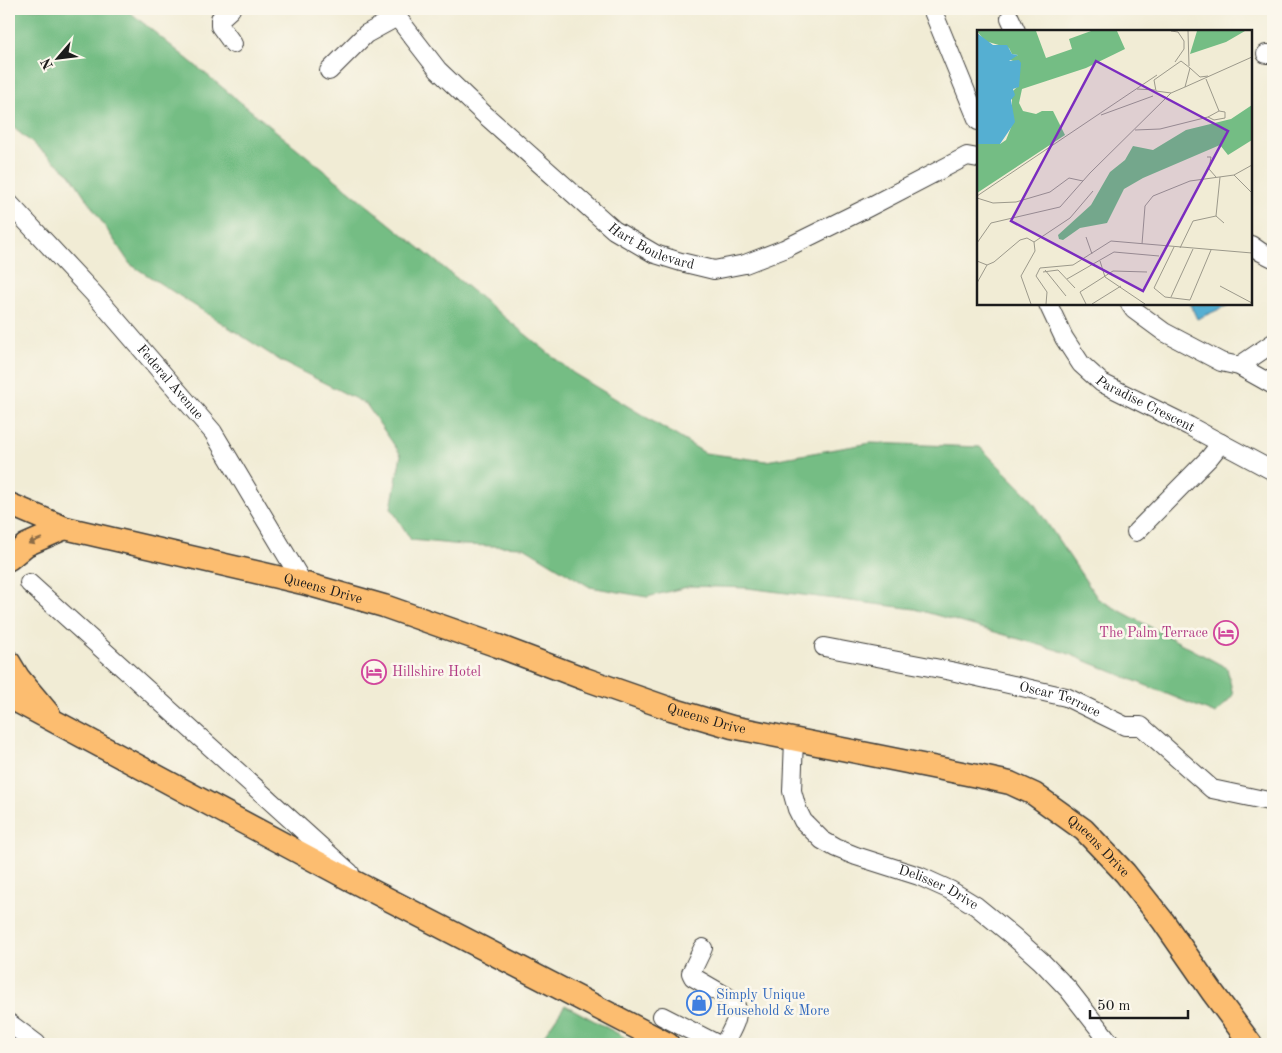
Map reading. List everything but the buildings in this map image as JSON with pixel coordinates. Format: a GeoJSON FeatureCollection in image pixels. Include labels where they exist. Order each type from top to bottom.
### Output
{"type":"FeatureCollection","features":[{"type":"Feature","properties":{"kind":"main road","name":"Queens Drive"},"geometry":{"type":"LineString","coordinates":[[9,504],[65,528],[303,583],[384,606],[498,646],[585,680],[732,727],[1010,783],[1034,794],[1084,830],[1125,873],[1163,921],[1251,1044]]}},
{"type":"Feature","properties":{"kind":"main road"},"geometry":{"type":"LineString","coordinates":[[9,558],[26,545],[65,528]]}},
{"type":"Feature","properties":{"kind":"main road"},"geometry":{"type":"LineString","coordinates":[[9,662],[18,677],[56,723]]}},
{"type":"Feature","properties":{"kind":"main road"},"geometry":{"type":"LineString","coordinates":[[9,697],[365,887],[668,1044]]}},
{"type":"Feature","properties":{"kind":"street"},"geometry":{"type":"LineString","coordinates":[[232,9],[220,19],[220,26],[233,44]]}},
{"type":"Feature","properties":{"kind":"street"},"geometry":{"type":"LineString","coordinates":[[932,9],[977,119]]}},
{"type":"Feature","properties":{"kind":"street"},"geometry":{"type":"LineString","coordinates":[[329,71],[366,34],[394,13]]}},
{"type":"Feature","properties":{"kind":"street","name":"Hart Boulevard"},"geometry":{"type":"LineString","coordinates":[[394,13],[438,70],[484,114],[614,230],[655,254],[681,262],[714,270],[745,264],[784,249],[968,156],[977,158]]}},
{"type":"Feature","properties":{"kind":"street","name":"Federal Avenue"},"geometry":{"type":"LineString","coordinates":[[9,203],[94,294],[213,432],[303,583]]}},
{"type":"Feature","properties":{"kind":"street"},"geometry":{"type":"LineString","coordinates":[[1252,246],[1273,258]]}},
{"type":"Feature","properties":{"kind":"street","name":"Paradise Crescent"},"geometry":{"type":"LineString","coordinates":[[1048,305],[1064,338],[1081,364],[1102,383],[1189,426],[1273,471]]}},
{"type":"Feature","properties":{"kind":"street"},"geometry":{"type":"LineString","coordinates":[[1131,305],[1134,310],[1164,332],[1221,362],[1239,366],[1273,385]]}},
{"type":"Feature","properties":{"kind":"street"},"geometry":{"type":"LineString","coordinates":[[1239,366],[1273,342]]}},
{"type":"Feature","properties":{"kind":"street"},"geometry":{"type":"LineString","coordinates":[[1136,532],[1221,444]]}},
{"type":"Feature","properties":{"kind":"street"},"geometry":{"type":"LineString","coordinates":[[29,583],[365,887]]}},
{"type":"Feature","properties":{"kind":"street","name":"Oscar Terrace"},"geometry":{"type":"LineString","coordinates":[[824,647],[951,671],[1066,698],[1125,726],[1141,726],[1212,790],[1273,802]]}},
{"type":"Feature","properties":{"kind":"street","name":"Delisser Drive"},"geometry":{"type":"LineString","coordinates":[[794,740],[792,791],[797,809],[803,821],[822,840],[856,856],[919,876],[950,890],[976,906],[1041,961],[1068,989],[1111,1044]]}},
{"type":"Feature","properties":{"kind":"street"},"geometry":{"type":"LineString","coordinates":[[703,948],[691,973],[693,977],[731,999],[736,1008],[736,1020],[724,1044]]}},
{"type":"Feature","properties":{"kind":"street"},"geometry":{"type":"LineString","coordinates":[[662,1016],[716,1044]]}},
{"type":"Feature","properties":{"kind":"street"},"geometry":{"type":"LineString","coordinates":[[9,1023],[37,1044]]}},
{"type":"Feature","properties":{"kind":"green space"},"geometry":{"type":"Polygon","coordinates":[[[9,9],[126,9],[573,373],[705,453],[766,461],[871,443],[980,447],[1029,496],[1098,599],[1227,668],[1233,695],[1216,714],[1064,652],[915,609],[747,588],[691,586],[647,597],[590,587],[524,547],[463,545],[411,540],[391,508],[401,455],[366,404],[281,361],[130,264],[70,174],[9,124],[9,9]]]}},
{"type":"Feature","properties":{"kind":"green space"},"geometry":{"type":"Polygon","coordinates":[[[565,1005],[637,1044],[538,1044],[565,1005]]]}},
{"type":"Feature","properties":{"kind":"water"},"geometry":{"type":"Polygon","coordinates":[[[1190,305],[1229,305],[1197,319],[1190,305]]]}},
{"type":"Feature","properties":{"kind":"place","name":"The Palm Terrace"},"geometry":{"type":"Point","coordinates":[1226,633]}},
{"type":"Feature","properties":{"kind":"place","name":"Hillshire Hotel"},"geometry":{"type":"Point","coordinates":[374,672]}},
{"type":"Feature","properties":{"kind":"place","name":"Simply Unique Household & More"},"geometry":{"type":"Point","coordinates":[699,1003]}}]}
